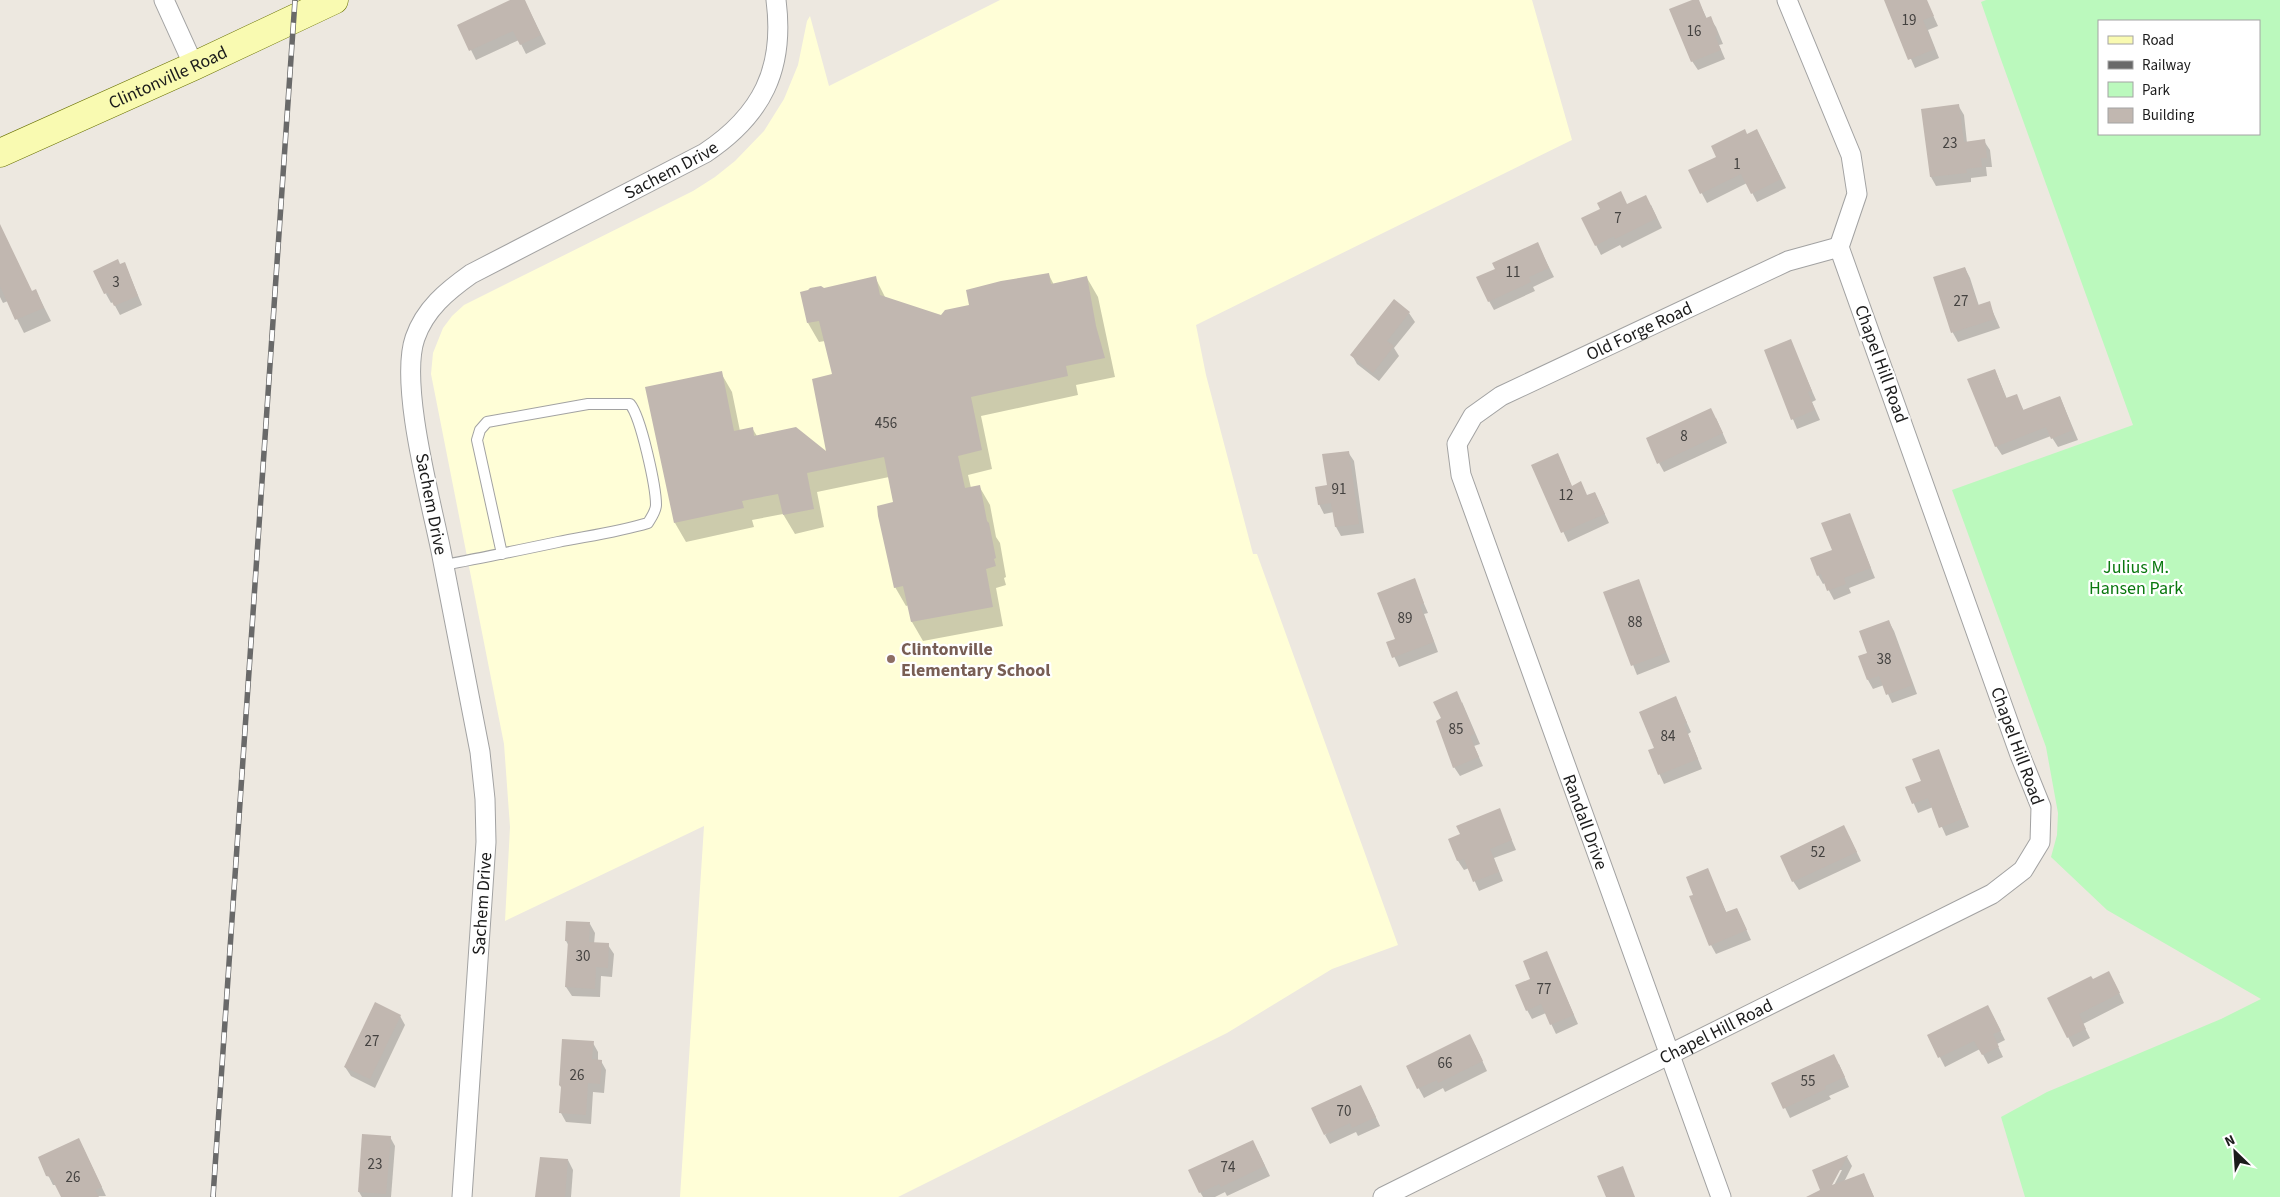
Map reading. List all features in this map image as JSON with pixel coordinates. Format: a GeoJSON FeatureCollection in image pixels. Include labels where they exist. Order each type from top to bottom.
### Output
{"type":"FeatureCollection","features":[{"type":"Feature","properties":{"kind":"main road","name":"Clintonville Road"},"geometry":{"type":"LineString","coordinates":[[0,153],[194,66],[334,0]]}},
{"type":"Feature","properties":{"kind":"street"},"geometry":{"type":"LineString","coordinates":[[164,0],[194,66]]}},
{"type":"Feature","properties":{"kind":"street","name":"Sachem Drive"},"geometry":{"type":"LineString","coordinates":[[462,1197],[486,842],[485,798],[480,752],[418,438],[410,373],[414,339],[423,320],[435,303],[450,289],[472,274],[705,153],[731,135],[744,122],[755,106],[771,75],[778,41],[779,21],[776,0]]}},
{"type":"Feature","properties":{"kind":"street"},"geometry":{"type":"LineString","coordinates":[[1787,0],[1851,154],[1857,194],[1839,247]]}},
{"type":"Feature","properties":{"kind":"street","name":"Old Forge Road"},"geometry":{"type":"LineString","coordinates":[[1457,444],[1472,416],[1501,396],[1788,261],[1839,247]]}},
{"type":"Feature","properties":{"kind":"street","name":"Chapel Hill Road"},"geometry":{"type":"LineString","coordinates":[[1383,1197],[1992,894],[2023,870],[2040,842],[2041,807],[1839,247]]}},
{"type":"Feature","properties":{"kind":"street","name":"Randall Drive"},"geometry":{"type":"LineString","coordinates":[[1457,444],[1461,475],[1720,1197]]}},
{"type":"Feature","properties":{"kind":"lane"},"geometry":{"type":"LineString","coordinates":[[444,564],[502,554],[614,532],[648,523],[656,506],[644,440],[636,411],[630,404],[588,404],[487,422],[480,430],[477,440],[502,554]]}},
{"type":"Feature","properties":{"kind":"shaded area","name":"Clintonville Elementary School"},"geometry":{"type":"Polygon","coordinates":[[[1000,0],[1532,0],[1572,140],[1196,325],[1206,375],[1253,554],[1257,554],[1398,945],[1332,969],[1227,1033],[898,1197],[680,1197],[704,826],[505,921],[510,827],[504,744],[431,374],[433,353],[443,328],[464,305],[693,191],[735,161],[764,131],[784,99],[798,65],[807,21],[810,16],[829,86],[1000,0]]]}},
{"type":"Feature","properties":{"kind":"green space","name":"Julius M. Hansen Park"},"geometry":{"type":"Polygon","coordinates":[[[1986,0],[2280,0],[2280,1197],[2025,1197],[2001,1117],[2047,1092],[2221,1019],[2261,999],[2107,910],[2051,857],[2057,835],[2058,813],[2046,747],[1952,490],[2133,425],[1981,2],[1986,0]]]}},
{"type":"Feature","properties":{"kind":"building"},"geometry":{"type":"Polygon","coordinates":[[[510,0],[525,0],[541,35],[520,45],[513,31],[469,51],[457,25],[510,0]]]}},
{"type":"Feature","properties":{"kind":"building"},"geometry":{"type":"Polygon","coordinates":[[[1692,0],[1699,0],[1706,18],[1711,16],[1718,35],[1715,36],[1721,50],[1691,62],[1669,9],[1692,0]]]}},
{"type":"Feature","properties":{"kind":"building"},"geometry":{"type":"Polygon","coordinates":[[[1884,0],[1927,0],[1934,16],[1923,20],[1935,49],[1908,60],[1884,0]]]}},
{"type":"Feature","properties":{"kind":"building"},"geometry":{"type":"Polygon","coordinates":[[[1959,104],[1964,142],[1985,139],[1987,158],[1981,158],[1982,167],[1966,169],[1967,173],[1930,177],[1921,109],[1959,104]]]}},
{"type":"Feature","properties":{"kind":"building"},"geometry":{"type":"Polygon","coordinates":[[[1745,129],[1747,134],[1757,129],[1781,179],[1751,194],[1741,174],[1700,194],[1688,170],[1716,157],[1711,146],[1745,129]]]}},
{"type":"Feature","properties":{"kind":"building"},"geometry":{"type":"Polygon","coordinates":[[[1621,191],[1627,204],[1646,195],[1657,218],[1615,239],[1614,236],[1595,246],[1581,218],[1600,209],[1597,203],[1621,191]]]}},
{"type":"Feature","properties":{"kind":"building"},"geometry":{"type":"Polygon","coordinates":[[[0,224],[32,291],[36,289],[44,308],[15,320],[0,286],[0,224]]]}},
{"type":"Feature","properties":{"kind":"building"},"geometry":{"type":"Polygon","coordinates":[[[1538,242],[1549,268],[1529,277],[1531,282],[1488,302],[1476,277],[1495,269],[1492,263],[1538,242]]]}},
{"type":"Feature","properties":{"kind":"building"},"geometry":{"type":"Polygon","coordinates":[[[118,259],[120,264],[125,262],[138,296],[114,306],[108,293],[104,294],[93,271],[118,259]]]}},
{"type":"Feature","properties":{"kind":"building"},"geometry":{"type":"Polygon","coordinates":[[[1965,267],[1978,305],[1990,301],[1995,319],[1951,333],[1933,277],[1965,267]]]}},
{"type":"Feature","properties":{"kind":"building"},"geometry":{"type":"Polygon","coordinates":[[[1049,273],[1051,284],[1087,276],[1096,326],[1105,358],[1066,366],[1068,376],[971,397],[982,450],[958,456],[965,488],[980,485],[989,523],[996,558],[994,559],[996,566],[986,569],[993,607],[911,622],[903,586],[894,588],[878,516],[877,506],[893,502],[884,457],[807,473],[814,509],[783,515],[778,494],[742,501],[744,508],[674,523],[645,387],[722,371],[734,431],[753,427],[754,436],[796,427],[826,451],[812,379],[832,374],[819,321],[807,323],[800,292],[810,288],[821,286],[824,288],[876,276],[880,295],[941,315],[945,310],[969,305],[966,290],[1001,281],[1049,273]]]}},
{"type":"Feature","properties":{"kind":"building"},"geometry":{"type":"Polygon","coordinates":[[[1394,299],[1410,312],[1387,341],[1394,346],[1373,373],[1350,355],[1394,299]]]}},
{"type":"Feature","properties":{"kind":"building"},"geometry":{"type":"Polygon","coordinates":[[[1791,339],[1812,391],[1808,392],[1815,410],[1791,420],[1764,350],[1791,339]]]}},
{"type":"Feature","properties":{"kind":"building"},"geometry":{"type":"Polygon","coordinates":[[[1995,369],[2006,398],[2017,394],[2023,410],[2060,396],[2073,430],[2051,439],[2046,427],[1995,447],[1967,379],[1995,369]]]}},
{"type":"Feature","properties":{"kind":"building"},"geometry":{"type":"Polygon","coordinates":[[[1711,408],[1723,433],[1657,464],[1646,438],[1711,408]]]}},
{"type":"Feature","properties":{"kind":"building"},"geometry":{"type":"Polygon","coordinates":[[[1349,451],[1359,524],[1335,527],[1331,503],[1318,505],[1315,487],[1327,485],[1322,454],[1349,451]]]}},
{"type":"Feature","properties":{"kind":"building"},"geometry":{"type":"Polygon","coordinates":[[[1558,453],[1572,486],[1581,481],[1587,495],[1595,492],[1605,514],[1561,533],[1531,465],[1558,453]]]}},
{"type":"Feature","properties":{"kind":"building"},"geometry":{"type":"Polygon","coordinates":[[[1850,513],[1871,568],[1844,578],[1846,584],[1827,591],[1821,574],[1817,576],[1810,558],[1832,550],[1821,523],[1850,513]]]}},
{"type":"Feature","properties":{"kind":"building"},"geometry":{"type":"Polygon","coordinates":[[[1415,578],[1424,603],[1420,605],[1434,642],[1392,658],[1386,642],[1395,639],[1377,593],[1415,578]]]}},
{"type":"Feature","properties":{"kind":"building"},"geometry":{"type":"Polygon","coordinates":[[[1639,579],[1666,653],[1631,666],[1603,592],[1639,579]]]}},
{"type":"Feature","properties":{"kind":"building"},"geometry":{"type":"Polygon","coordinates":[[[1889,620],[1913,685],[1886,695],[1879,676],[1867,680],[1858,656],[1867,653],[1859,631],[1889,620]]]}},
{"type":"Feature","properties":{"kind":"building"},"geometry":{"type":"Polygon","coordinates":[[[1457,691],[1475,734],[1470,736],[1479,757],[1453,768],[1436,721],[1441,718],[1433,702],[1457,691]]]}},
{"type":"Feature","properties":{"kind":"building"},"geometry":{"type":"Polygon","coordinates":[[[1676,696],[1687,723],[1684,724],[1698,759],[1658,775],[1648,750],[1654,748],[1639,712],[1676,696]]]}},
{"type":"Feature","properties":{"kind":"building"},"geometry":{"type":"Polygon","coordinates":[[[1939,749],[1965,818],[1939,828],[1928,798],[1912,804],[1905,787],[1921,781],[1912,759],[1939,749]]]}},
{"type":"Feature","properties":{"kind":"building"},"geometry":{"type":"Polygon","coordinates":[[[1500,808],[1512,840],[1490,849],[1499,872],[1473,882],[1464,859],[1457,861],[1448,839],[1460,834],[1456,826],[1500,808]]]}},
{"type":"Feature","properties":{"kind":"building"},"geometry":{"type":"Polygon","coordinates":[[[1844,825],[1857,852],[1792,882],[1780,856],[1844,825]]]}},
{"type":"Feature","properties":{"kind":"building"},"geometry":{"type":"Polygon","coordinates":[[[1708,868],[1726,912],[1737,908],[1747,930],[1709,946],[1689,896],[1693,895],[1686,877],[1708,868]]]}},
{"type":"Feature","properties":{"kind":"building"},"geometry":{"type":"Polygon","coordinates":[[[566,921],[590,922],[589,942],[609,943],[608,968],[596,967],[595,989],[565,987],[568,941],[565,941],[566,921]]]}},
{"type":"Feature","properties":{"kind":"building"},"geometry":{"type":"Polygon","coordinates":[[[1547,951],[1574,1015],[1550,1025],[1541,1004],[1526,1011],[1515,985],[1530,979],[1523,961],[1547,951]]]}},
{"type":"Feature","properties":{"kind":"building"},"geometry":{"type":"Polygon","coordinates":[[[2109,971],[2120,993],[2079,1014],[2086,1029],[2067,1038],[2047,998],[2091,976],[2093,979],[2109,971]]]}},
{"type":"Feature","properties":{"kind":"building"},"geometry":{"type":"Polygon","coordinates":[[[375,1002],[401,1015],[370,1079],[344,1067],[375,1002]]]}},
{"type":"Feature","properties":{"kind":"building"},"geometry":{"type":"Polygon","coordinates":[[[1988,1005],[2001,1031],[1993,1034],[1999,1047],[1982,1055],[1974,1041],[1938,1058],[1927,1035],[1988,1005]]]}},
{"type":"Feature","properties":{"kind":"building"},"geometry":{"type":"Polygon","coordinates":[[[1470,1034],[1483,1061],[1438,1083],[1437,1080],[1417,1089],[1406,1066],[1470,1034]]]}},
{"type":"Feature","properties":{"kind":"building"},"geometry":{"type":"Polygon","coordinates":[[[562,1039],[594,1041],[592,1059],[602,1060],[600,1084],[588,1083],[586,1115],[559,1113],[562,1039]]]}},
{"type":"Feature","properties":{"kind":"building"},"geometry":{"type":"Polygon","coordinates":[[[1834,1054],[1845,1077],[1825,1086],[1826,1089],[1783,1109],[1771,1083],[1834,1054]]]}},
{"type":"Feature","properties":{"kind":"building"},"geometry":{"type":"Polygon","coordinates":[[[1361,1085],[1376,1117],[1352,1128],[1350,1123],[1324,1135],[1311,1108],[1361,1085]]]}},
{"type":"Feature","properties":{"kind":"building"},"geometry":{"type":"Polygon","coordinates":[[[362,1134],[391,1136],[386,1194],[358,1192],[362,1134]]]}},
{"type":"Feature","properties":{"kind":"building"},"geometry":{"type":"Polygon","coordinates":[[[79,1138],[102,1187],[95,1190],[99,1197],[61,1197],[51,1177],[46,1176],[38,1157],[79,1138]]]}},
{"type":"Feature","properties":{"kind":"building"},"geometry":{"type":"Polygon","coordinates":[[[1253,1140],[1265,1166],[1221,1187],[1219,1184],[1199,1193],[1188,1170],[1253,1140]]]}},
{"type":"Feature","properties":{"kind":"building"},"geometry":{"type":"Polygon","coordinates":[[[1848,1155],[1832,1185],[1864,1173],[1874,1197],[1806,1197],[1820,1190],[1812,1170],[1848,1155]]]}},
{"type":"Feature","properties":{"kind":"building"},"geometry":{"type":"Polygon","coordinates":[[[540,1157],[568,1159],[565,1197],[535,1197],[540,1157]]]}},
{"type":"Feature","properties":{"kind":"building"},"geometry":{"type":"Polygon","coordinates":[[[1623,1166],[1635,1197],[1606,1197],[1597,1176],[1623,1166]]]}},
{"type":"Feature","properties":{"kind":"railway"},"geometry":{"type":"LineString","coordinates":[[213,1197],[295,0]]}},
{"type":"Feature","properties":{"kind":"place","name":"Clintonville Elementary School"},"geometry":{"type":"Point","coordinates":[891,659]}}]}
